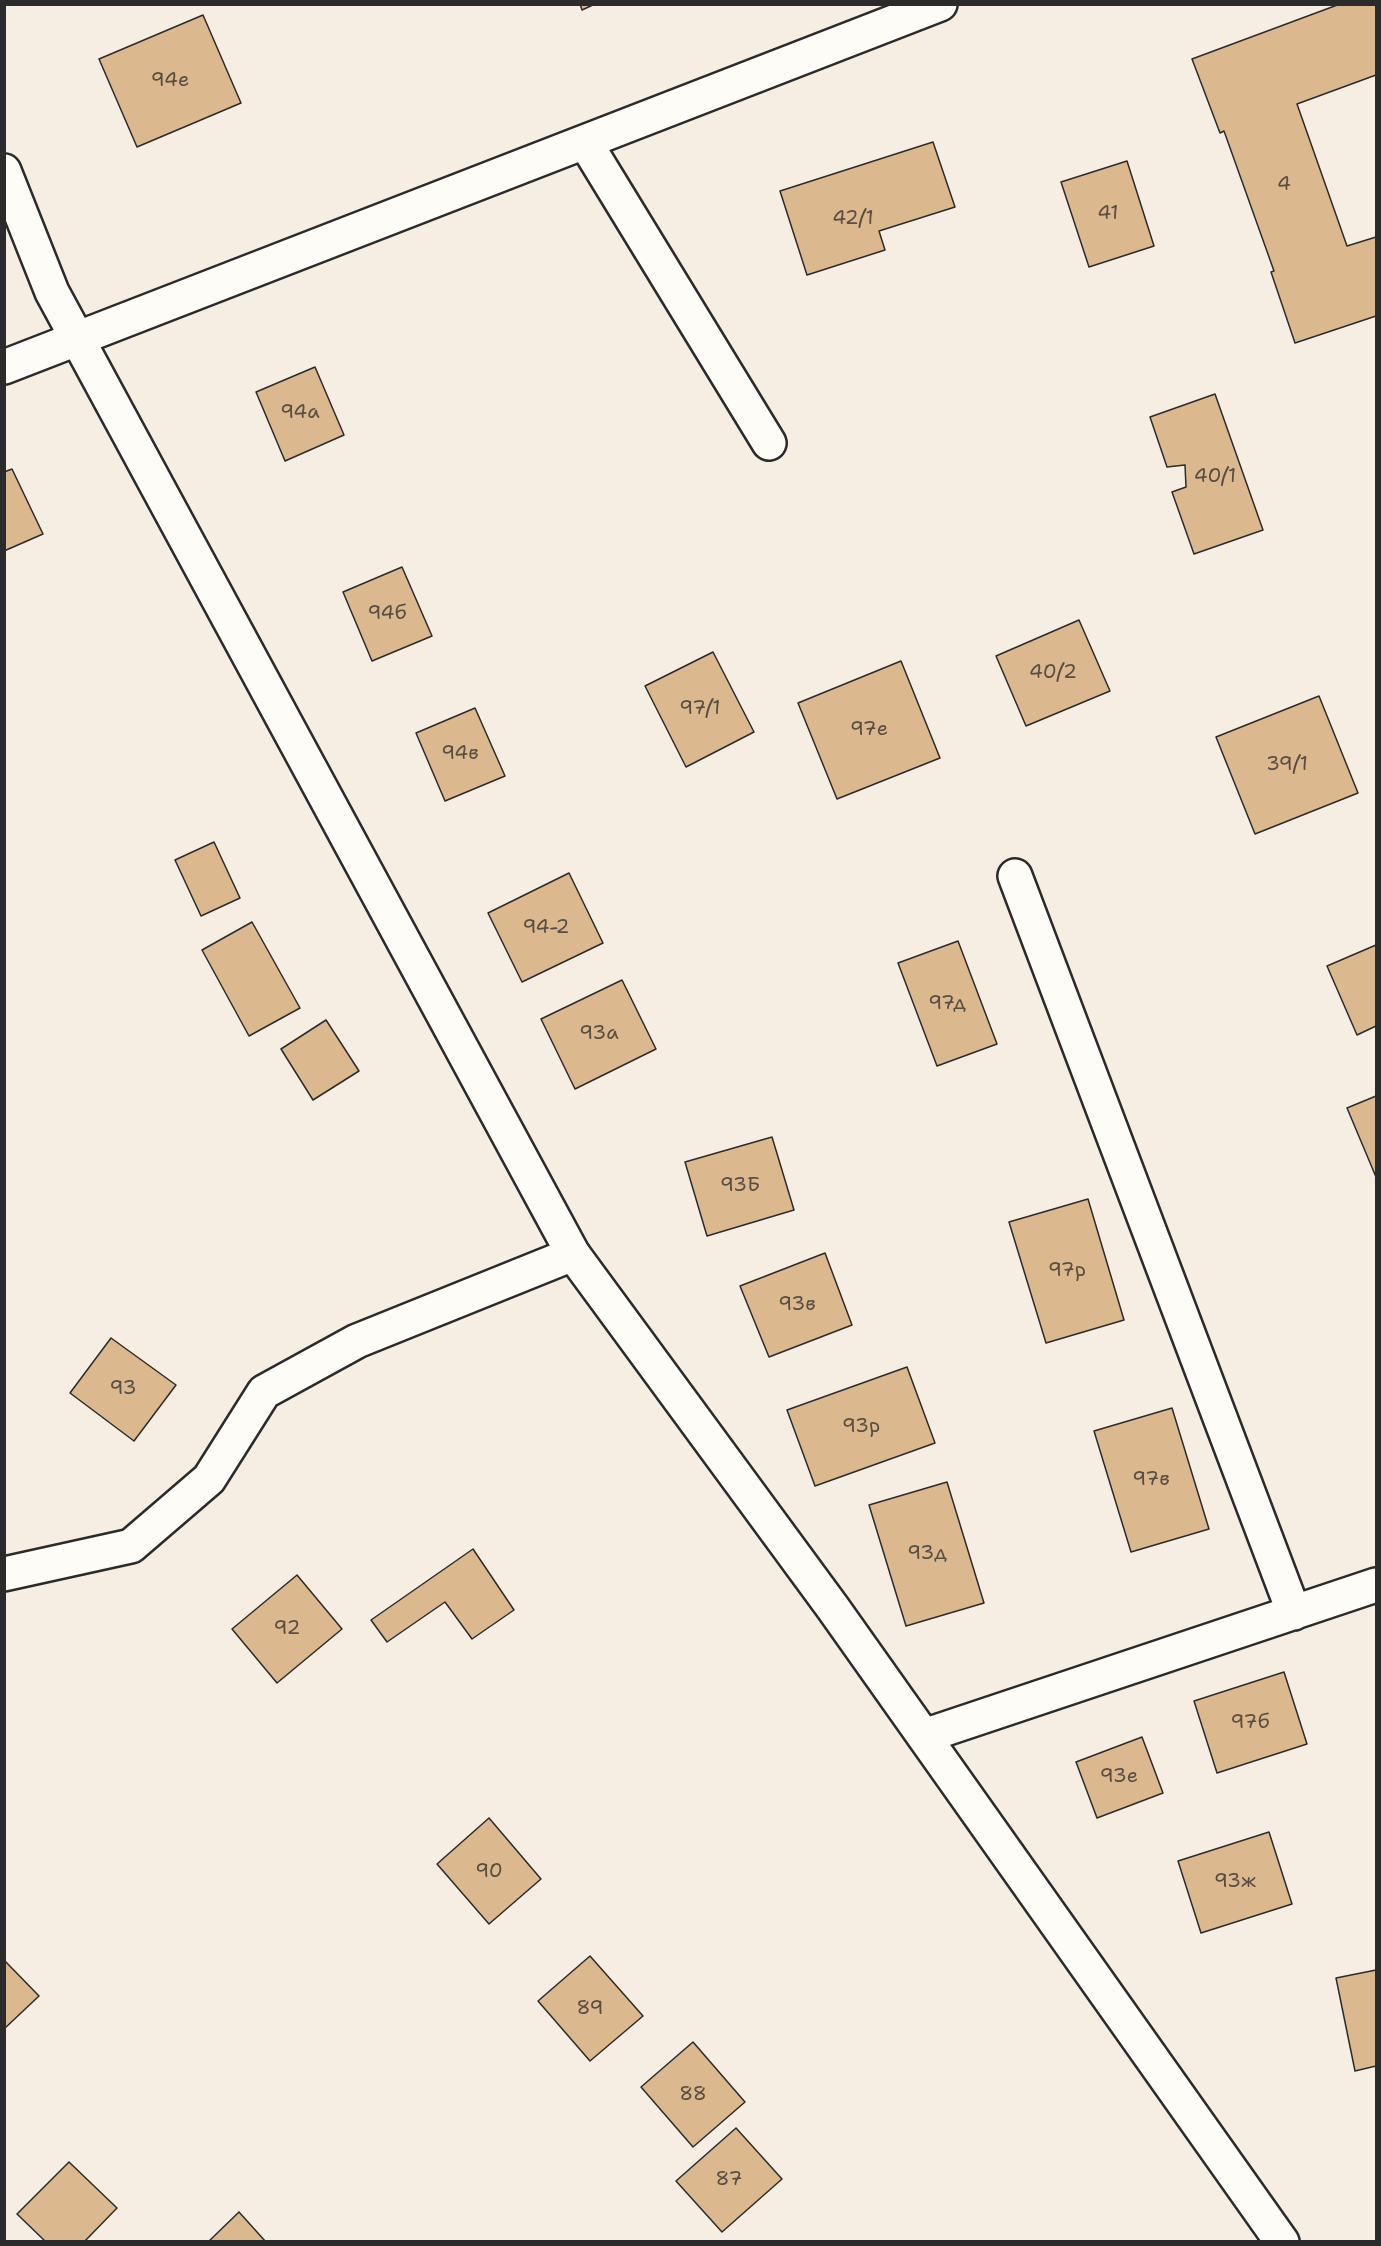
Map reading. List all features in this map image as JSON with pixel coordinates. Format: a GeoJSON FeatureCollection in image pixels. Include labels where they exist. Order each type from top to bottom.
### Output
{"type":"FeatureCollection","features":[{"type":"Feature","properties":{"kind":"street"},"geometry":{"type":"LineString","coordinates":[[4,367],[940,4]]}},
{"type":"Feature","properties":{"kind":"street"},"geometry":{"type":"LineString","coordinates":[[585,142],[769,443]]}},
{"type":"Feature","properties":{"kind":"street"},"geometry":{"type":"LineString","coordinates":[[4,171],[52,292],[573,1254],[833,1608],[1282,2241]]}},
{"type":"Feature","properties":{"kind":"street"},"geometry":{"type":"LineString","coordinates":[[1015,876],[1294,1613]]}},
{"type":"Feature","properties":{"kind":"street"},"geometry":{"type":"LineString","coordinates":[[4,1574],[131,1546],[209,1479],[264,1392],[357,1341],[573,1254]]}},
{"type":"Feature","properties":{"kind":"street"},"geometry":{"type":"LineString","coordinates":[[924,1736],[1377,1585]]}},
{"type":"Feature","properties":{"kind":"building"},"geometry":{"type":"Polygon","coordinates":[[[580,4],[595,4],[582,10],[580,4]]]}},
{"type":"Feature","properties":{"kind":"building"},"geometry":{"type":"Polygon","coordinates":[[[1340,4],[1376,4],[1376,75],[1297,104],[1347,246],[1376,237],[1376,316],[1295,343],[1271,272],[1274,271],[1224,131],[1220,133],[1192,59],[1340,4]]]}},
{"type":"Feature","properties":{"kind":"building"},"geometry":{"type":"Polygon","coordinates":[[[203,15],[241,103],[137,147],[99,59],[203,15]]]}},
{"type":"Feature","properties":{"kind":"building"},"geometry":{"type":"Polygon","coordinates":[[[933,142],[955,207],[879,231],[885,250],[807,275],[780,191],[933,142]]]}},
{"type":"Feature","properties":{"kind":"building"},"geometry":{"type":"Polygon","coordinates":[[[1127,161],[1154,246],[1089,267],[1061,182],[1127,161]]]}},
{"type":"Feature","properties":{"kind":"building"},"geometry":{"type":"Polygon","coordinates":[[[315,367],[344,435],[285,461],[256,392],[315,367]]]}},
{"type":"Feature","properties":{"kind":"building"},"geometry":{"type":"Polygon","coordinates":[[[1215,394],[1263,530],[1194,554],[1172,492],[1186,487],[1185,465],[1167,467],[1150,417],[1215,394]]]}},
{"type":"Feature","properties":{"kind":"building"},"geometry":{"type":"Polygon","coordinates":[[[12,469],[43,534],[4,551],[4,472],[12,469]]]}},
{"type":"Feature","properties":{"kind":"building"},"geometry":{"type":"Polygon","coordinates":[[[402,567],[432,636],[372,661],[343,592],[402,567]]]}},
{"type":"Feature","properties":{"kind":"building"},"geometry":{"type":"Polygon","coordinates":[[[1079,620],[1110,691],[1026,726],[996,656],[1079,620]]]}},
{"type":"Feature","properties":{"kind":"building"},"geometry":{"type":"Polygon","coordinates":[[[713,652],[754,732],[686,767],[645,686],[713,652]]]}},
{"type":"Feature","properties":{"kind":"building"},"geometry":{"type":"Polygon","coordinates":[[[901,661],[940,758],[837,799],[798,703],[901,661]]]}},
{"type":"Feature","properties":{"kind":"building"},"geometry":{"type":"Polygon","coordinates":[[[1319,696],[1358,793],[1255,834],[1216,737],[1319,696]]]}},
{"type":"Feature","properties":{"kind":"building"},"geometry":{"type":"Polygon","coordinates":[[[475,708],[505,776],[445,801],[416,733],[475,708]]]}},
{"type":"Feature","properties":{"kind":"building"},"geometry":{"type":"Polygon","coordinates":[[[214,842],[240,898],[201,916],[175,860],[214,842]]]}},
{"type":"Feature","properties":{"kind":"building"},"geometry":{"type":"Polygon","coordinates":[[[569,873],[603,943],[522,982],[488,913],[569,873]]]}},
{"type":"Feature","properties":{"kind":"building"},"geometry":{"type":"Polygon","coordinates":[[[252,922],[300,1008],[249,1036],[202,950],[252,922]]]}},
{"type":"Feature","properties":{"kind":"building"},"geometry":{"type":"Polygon","coordinates":[[[958,941],[997,1044],[937,1066],[898,963],[958,941]]]}},
{"type":"Feature","properties":{"kind":"building"},"geometry":{"type":"Polygon","coordinates":[[[1376,945],[1376,1026],[1357,1035],[1327,966],[1376,945]]]}},
{"type":"Feature","properties":{"kind":"building"},"geometry":{"type":"Polygon","coordinates":[[[622,980],[656,1049],[575,1089],[541,1019],[622,980]]]}},
{"type":"Feature","properties":{"kind":"building"},"geometry":{"type":"Polygon","coordinates":[[[326,1020],[359,1071],[313,1100],[281,1049],[326,1020]]]}},
{"type":"Feature","properties":{"kind":"building"},"geometry":{"type":"Polygon","coordinates":[[[1376,1096],[1376,1177],[1347,1108],[1376,1096]]]}},
{"type":"Feature","properties":{"kind":"building"},"geometry":{"type":"Polygon","coordinates":[[[772,1137],[794,1210],[707,1236],[685,1162],[772,1137]]]}},
{"type":"Feature","properties":{"kind":"building"},"geometry":{"type":"Polygon","coordinates":[[[1088,1199],[1124,1320],[1046,1343],[1009,1222],[1088,1199]]]}},
{"type":"Feature","properties":{"kind":"building"},"geometry":{"type":"Polygon","coordinates":[[[825,1253],[852,1325],[769,1357],[740,1286],[825,1253]]]}},
{"type":"Feature","properties":{"kind":"building"},"geometry":{"type":"Polygon","coordinates":[[[111,1338],[176,1385],[134,1441],[70,1393],[111,1338]]]}},
{"type":"Feature","properties":{"kind":"building"},"geometry":{"type":"Polygon","coordinates":[[[907,1367],[935,1443],[815,1486],[787,1410],[907,1367]]]}},
{"type":"Feature","properties":{"kind":"building"},"geometry":{"type":"Polygon","coordinates":[[[1172,1408],[1209,1529],[1131,1552],[1094,1431],[1172,1408]]]}},
{"type":"Feature","properties":{"kind":"building"},"geometry":{"type":"Polygon","coordinates":[[[947,1482],[984,1603],[906,1626],[869,1505],[947,1482]]]}},
{"type":"Feature","properties":{"kind":"building"},"geometry":{"type":"Polygon","coordinates":[[[473,1549],[514,1610],[472,1639],[445,1602],[387,1642],[371,1620],[473,1549]]]}},
{"type":"Feature","properties":{"kind":"building"},"geometry":{"type":"Polygon","coordinates":[[[297,1575],[342,1629],[277,1683],[232,1629],[297,1575]]]}},
{"type":"Feature","properties":{"kind":"building"},"geometry":{"type":"Polygon","coordinates":[[[1284,1672],[1307,1744],[1217,1773],[1194,1701],[1284,1672]]]}},
{"type":"Feature","properties":{"kind":"building"},"geometry":{"type":"Polygon","coordinates":[[[1142,1737],[1163,1793],[1097,1818],[1076,1762],[1142,1737]]]}},
{"type":"Feature","properties":{"kind":"building"},"geometry":{"type":"Polygon","coordinates":[[[489,1818],[541,1879],[489,1924],[437,1864],[489,1818]]]}},
{"type":"Feature","properties":{"kind":"building"},"geometry":{"type":"Polygon","coordinates":[[[1269,1832],[1292,1904],[1201,1933],[1178,1861],[1269,1832]]]}},
{"type":"Feature","properties":{"kind":"building"},"geometry":{"type":"Polygon","coordinates":[[[590,1956],[643,2016],[590,2061],[538,2001],[590,1956]]]}},
{"type":"Feature","properties":{"kind":"building"},"geometry":{"type":"Polygon","coordinates":[[[4,1960],[39,1996],[4,2029],[4,1960]]]}},
{"type":"Feature","properties":{"kind":"building"},"geometry":{"type":"Polygon","coordinates":[[[1376,1970],[1376,2066],[1355,2071],[1336,1978],[1376,1970]]]}},
{"type":"Feature","properties":{"kind":"building"},"geometry":{"type":"Polygon","coordinates":[[[693,2042],[745,2102],[693,2147],[641,2087],[693,2042]]]}},
{"type":"Feature","properties":{"kind":"building"},"geometry":{"type":"Polygon","coordinates":[[[736,2128],[782,2179],[722,2232],[676,2181],[736,2128]]]}},
{"type":"Feature","properties":{"kind":"building"},"geometry":{"type":"Polygon","coordinates":[[[69,2162],[117,2208],[84,2242],[46,2242],[17,2214],[69,2162]]]}},
{"type":"Feature","properties":{"kind":"building"},"geometry":{"type":"Polygon","coordinates":[[[239,2212],[266,2242],[208,2242],[239,2212]]]}}]}
